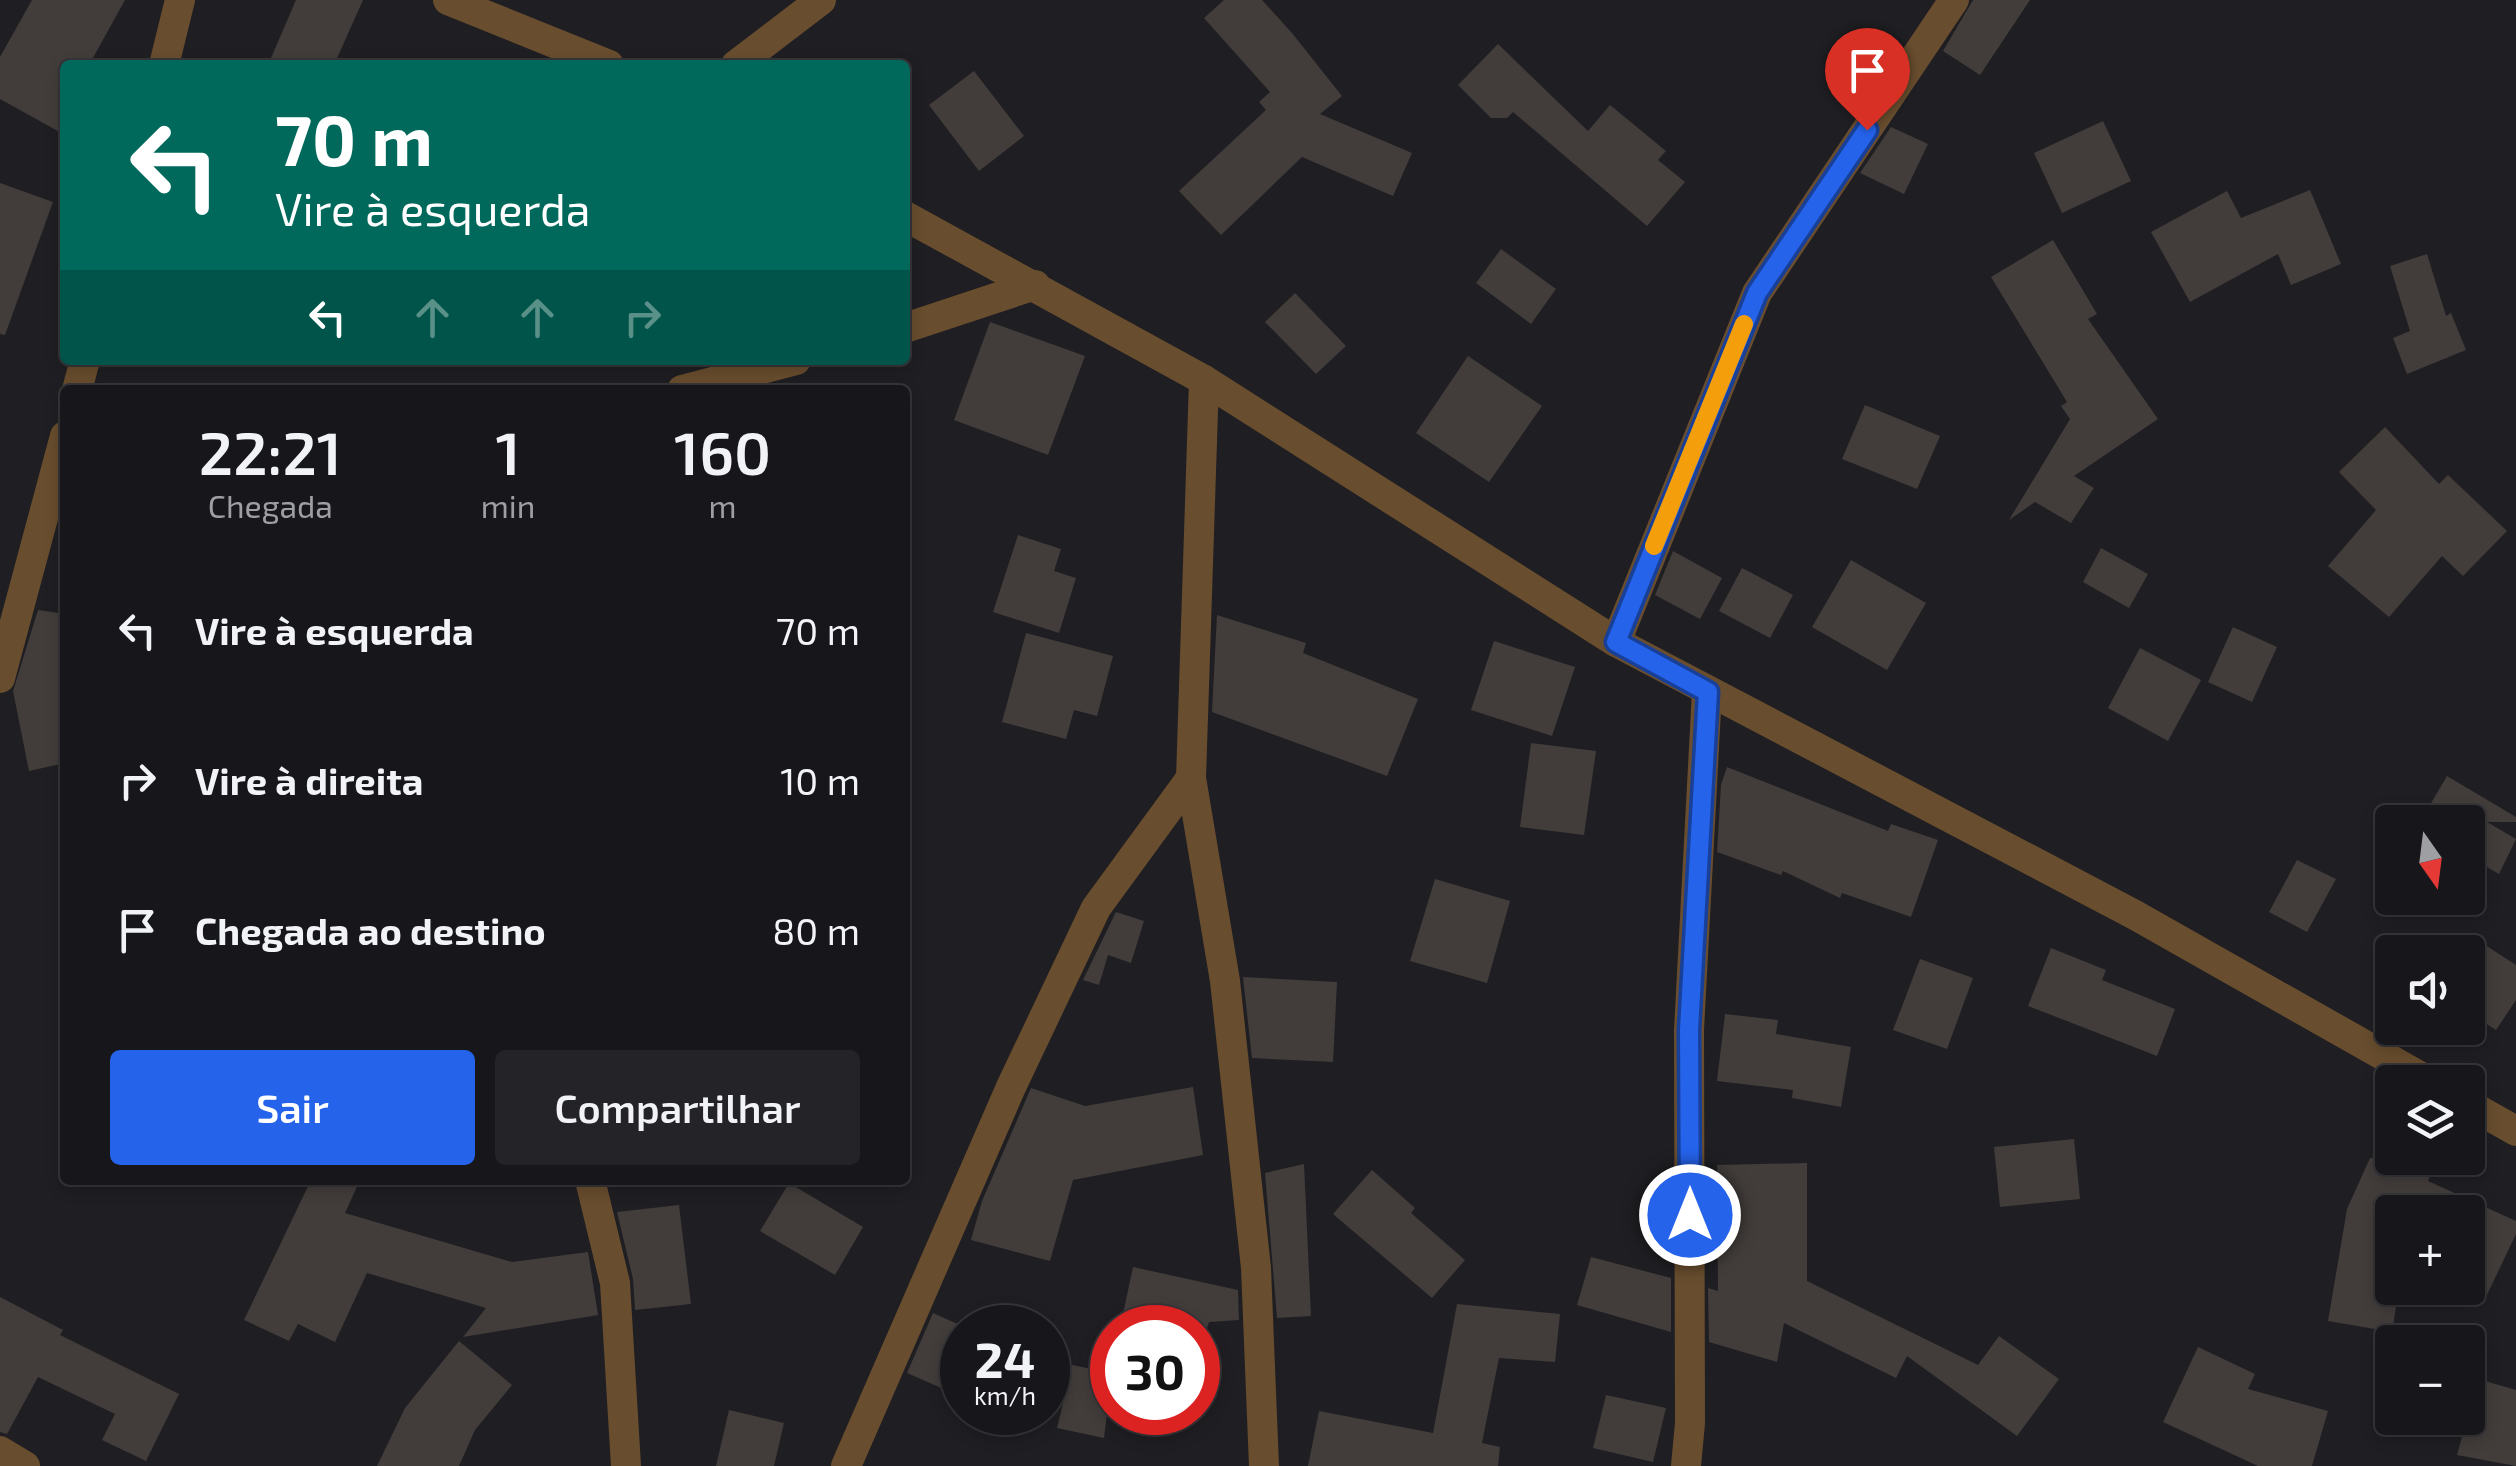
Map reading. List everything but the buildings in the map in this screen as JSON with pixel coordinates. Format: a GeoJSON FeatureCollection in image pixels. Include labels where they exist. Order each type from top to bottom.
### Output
{"type":"FeatureCollection","features":[{"type":"Feature","properties":{"kind":"street"},"geometry":{"type":"LineString","coordinates":[[165,60],[180,0]]}},
{"type":"Feature","properties":{"kind":"street"},"geometry":{"type":"LineString","coordinates":[[448,0],[597,60]]}},
{"type":"Feature","properties":{"kind":"street"},"geometry":{"type":"LineString","coordinates":[[742,60],[820,0]]}},
{"type":"Feature","properties":{"kind":"street"},"geometry":{"type":"LineString","coordinates":[[1616,642],[1757,293],[1954,0]]}},
{"type":"Feature","properties":{"kind":"street"},"geometry":{"type":"LineString","coordinates":[[910,219],[1204,380],[1616,642],[2135,916],[2400,1065]]}},
{"type":"Feature","properties":{"kind":"street"},"geometry":{"type":"LineString","coordinates":[[910,326],[1035,285]]}},
{"type":"Feature","properties":{"kind":"street"},"geometry":{"type":"LineString","coordinates":[[701,385],[777,365]]}},
{"type":"Feature","properties":{"kind":"street"},"geometry":{"type":"LineString","coordinates":[[1204,380],[1191,778],[1225,981],[1256,1268],[1264,1466]]}},
{"type":"Feature","properties":{"kind":"street"},"geometry":{"type":"LineString","coordinates":[[0,678],[60,455]]}},
{"type":"Feature","properties":{"kind":"street"},"geometry":{"type":"LineString","coordinates":[[1686,1466],[1690,1423],[1689,1030],[1708,692]]}},
{"type":"Feature","properties":{"kind":"street"},"geometry":{"type":"LineString","coordinates":[[846,1466],[1011,1087],[1096,908],[1191,778]]}},
{"type":"Feature","properties":{"kind":"street"},"geometry":{"type":"LineString","coordinates":[[2485,1114],[2516,1131]]}},
{"type":"Feature","properties":{"kind":"street"},"geometry":{"type":"LineString","coordinates":[[591,1185],[615,1283],[626,1466]]}},
{"type":"Feature","properties":{"kind":"street"},"geometry":{"type":"LineString","coordinates":[[0,1451],[25,1466]]}},
{"type":"Feature","properties":{"kind":"slow traffic"},"geometry":{"type":"LineString","coordinates":[[1654,546],[1744,324]]}},
{"type":"Feature","properties":{"kind":"route"},"geometry":{"type":"LineString","coordinates":[[1690,1215],[1689,1030],[1708,692],[1616,642],[1757,293],[1867,130]]}}]}
